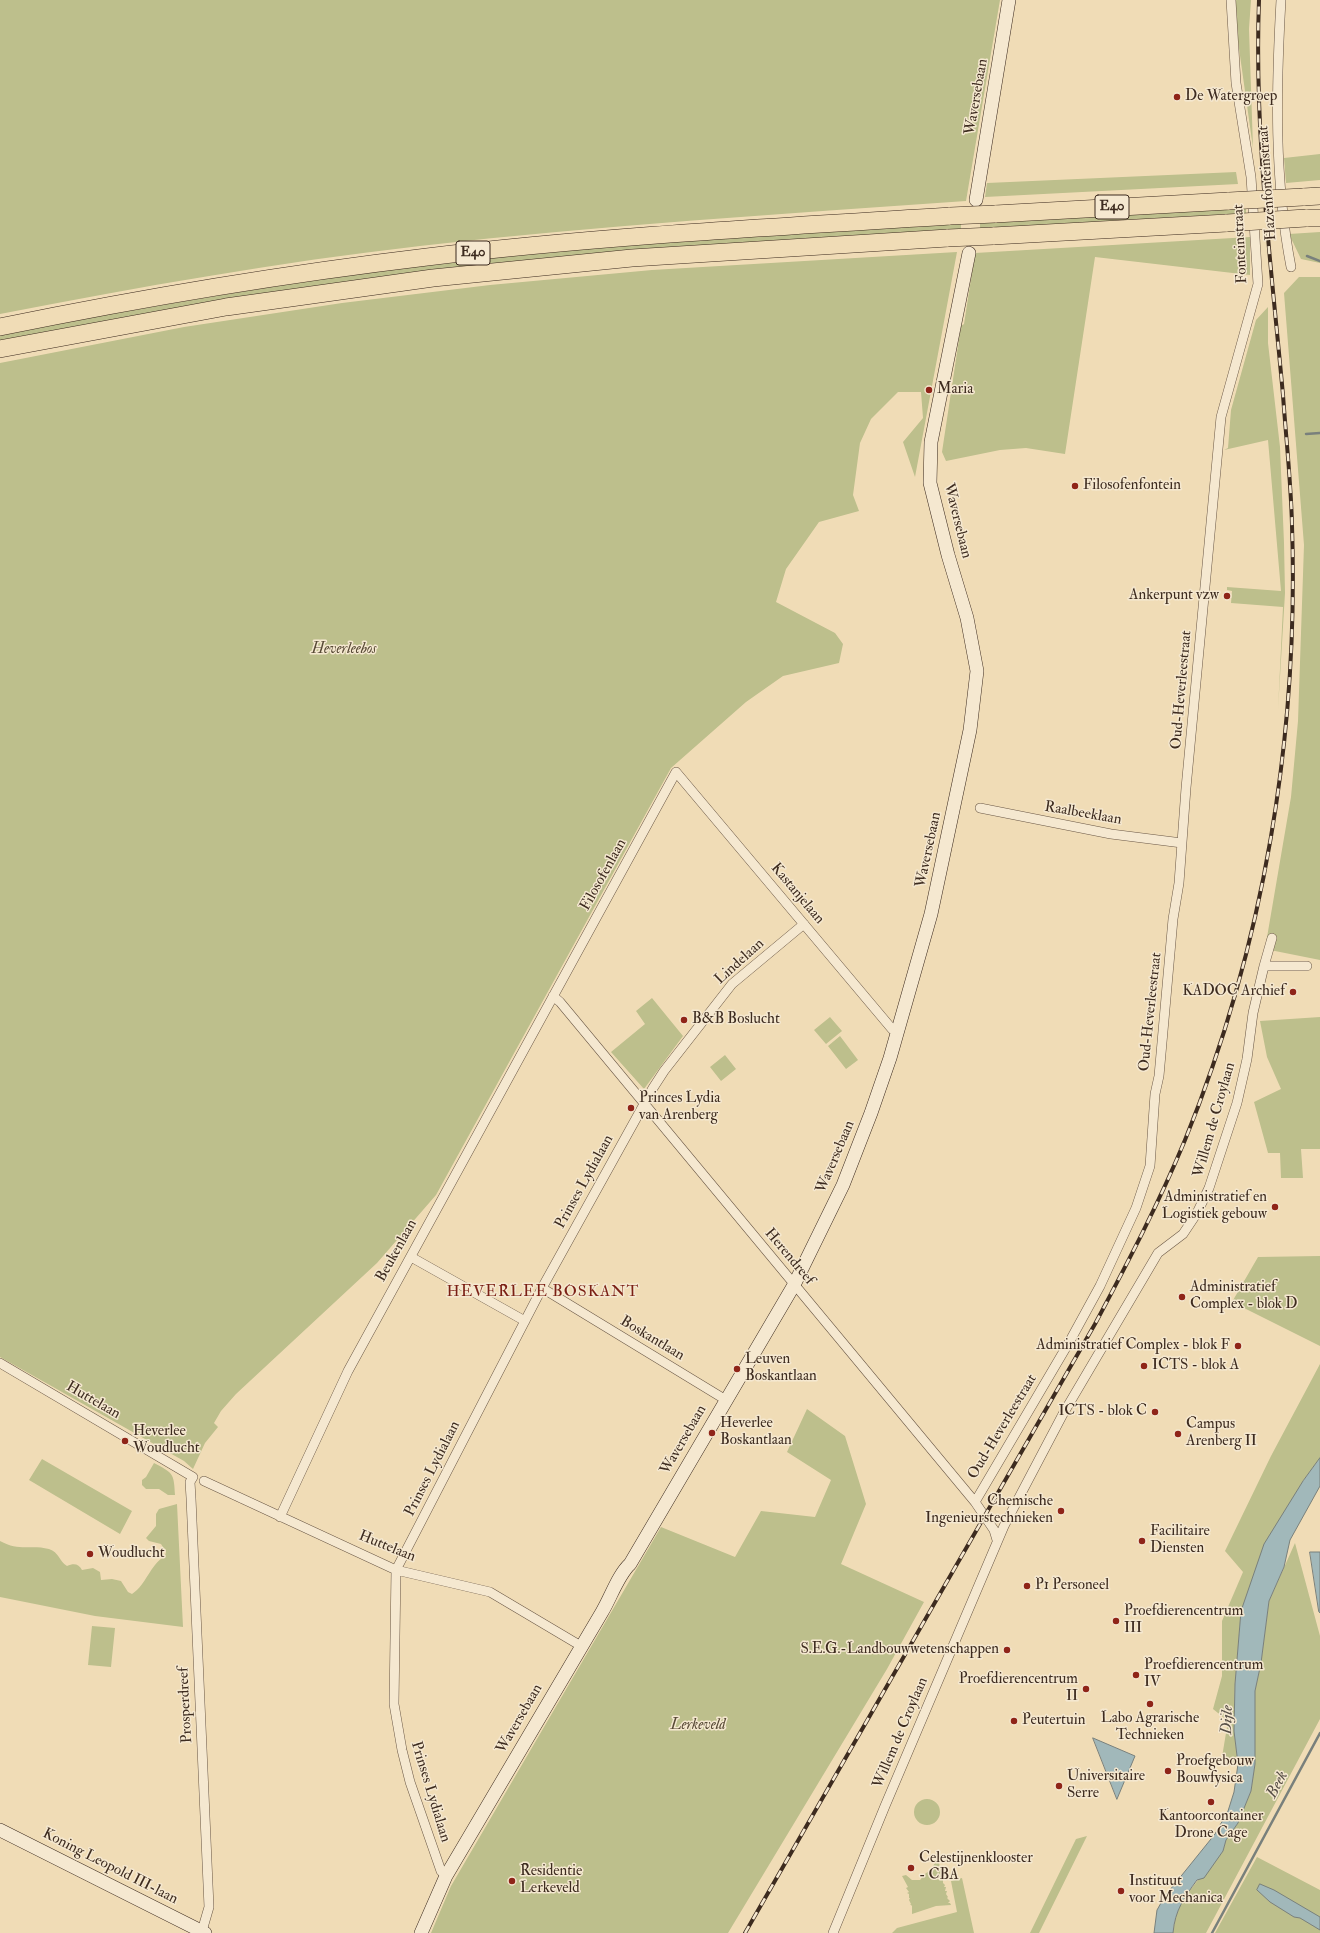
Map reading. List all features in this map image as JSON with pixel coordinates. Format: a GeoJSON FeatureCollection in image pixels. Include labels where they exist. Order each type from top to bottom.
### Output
{"type":"FeatureCollection","features":[{"type":"Feature","properties":{"kind":"highway","name":"E40"},"geometry":{"type":"LineString","coordinates":[[0,327],[221,286],[428,257],[636,237],[950,216],[1320,196]]}},
{"type":"Feature","properties":{"kind":"highway","name":"E40"},"geometry":{"type":"LineString","coordinates":[[0,349],[226,307],[433,278],[632,258],[948,238],[1313,218]]}},
{"type":"Feature","properties":{"kind":"street","name":"Waversebaan"},"geometry":{"type":"LineString","coordinates":[[976,200],[1009,0]]}},
{"type":"Feature","properties":{"kind":"street","name":"Fonteinstraat"},"geometry":{"type":"LineString","coordinates":[[1214,482],[1221,417],[1258,284],[1251,177],[1236,83],[1231,0]]}},
{"type":"Feature","properties":{"kind":"street","name":"Hazenfonteinstraat"},"geometry":{"type":"LineString","coordinates":[[1281,0],[1277,82],[1277,126],[1285,240],[1291,267]]}},
{"type":"Feature","properties":{"kind":"street","name":"Waversebaan"},"geometry":{"type":"LineString","coordinates":[[421,1933],[446,1876],[794,1285],[843,1184],[871,1113],[898,1032],[939,884],[970,730],[977,671],[967,618],[948,555],[930,483],[931,442],[958,306],[958,280],[966,253]]}},
{"type":"Feature","properties":{"kind":"street","name":"Oud-Heverleestraat"},"geometry":{"type":"LineString","coordinates":[[975,1502],[1021,1422],[1049,1378],[1098,1288],[1144,1190],[1150,1166],[1155,1094],[1158,1081],[1173,923],[1178,895],[1214,482]]}},
{"type":"Feature","properties":{"kind":"street","name":"Kastanjelaan"},"geometry":{"type":"LineString","coordinates":[[676,772],[892,1030],[898,1032]]}},
{"type":"Feature","properties":{"kind":"street","name":"Filosofenlaan"},"geometry":{"type":"LineString","coordinates":[[553,997],[676,772]]}},
{"type":"Feature","properties":{"kind":"street","name":"Raalbeeklaan"},"geometry":{"type":"LineString","coordinates":[[980,808],[1096,832],[1182,843]]}},
{"type":"Feature","properties":{"kind":"street","name":"Lindelaan"},"geometry":{"type":"LineString","coordinates":[[644,1103],[664,1071],[732,984],[804,924]]}},
{"type":"Feature","properties":{"kind":"street","name":"Willem de Croylaan"},"geometry":{"type":"LineString","coordinates":[[833,1933],[997,1540],[1063,1414],[1158,1253],[1183,1234],[1197,1213],[1209,1188],[1237,1103],[1247,1059],[1253,1013],[1272,938]]}},
{"type":"Feature","properties":{"kind":"street"},"geometry":{"type":"LineString","coordinates":[[1264,966],[1307,966]]}},
{"type":"Feature","properties":{"kind":"street","name":"Herendreef"},"geometry":{"type":"LineString","coordinates":[[553,997],[560,1002],[975,1502],[994,1530],[997,1540]]}},
{"type":"Feature","properties":{"kind":"street","name":"Beukenlaan"},"geometry":{"type":"LineString","coordinates":[[280,1517],[333,1400],[553,997]]}},
{"type":"Feature","properties":{"kind":"street","name":"Prinses Lydialaan"},"geometry":{"type":"LineString","coordinates":[[446,1876],[441,1872],[410,1782],[402,1750],[394,1704],[396,1570],[542,1288],[644,1103]]}},
{"type":"Feature","properties":{"kind":"street"},"geometry":{"type":"LineString","coordinates":[[411,1257],[525,1321]]}},
{"type":"Feature","properties":{"kind":"street","name":"Boskantlaan"},"geometry":{"type":"LineString","coordinates":[[542,1288],[726,1400]]}},
{"type":"Feature","properties":{"kind":"street","name":"Huttelaan"},"geometry":{"type":"LineString","coordinates":[[0,1363],[193,1477]]}},
{"type":"Feature","properties":{"kind":"street","name":"Prosperdreef"},"geometry":{"type":"LineString","coordinates":[[193,1477],[190,1482],[190,1498],[209,1907],[204,1932]]}},
{"type":"Feature","properties":{"kind":"street","name":"Huttelaan"},"geometry":{"type":"LineString","coordinates":[[204,1481],[396,1570],[490,1592],[581,1646]]}},
{"type":"Feature","properties":{"kind":"street","name":"Koning Leopold III-laan"},"geometry":{"type":"LineString","coordinates":[[0,1830],[204,1932]]}},
{"type":"Feature","properties":{"kind":"green space"},"geometry":{"type":"Polygon","coordinates":[[[0,0],[1000,0],[966,201],[625,226],[367,252],[262,267],[104,294],[0,314],[0,0]]]}},
{"type":"Feature","properties":{"kind":"green space"},"geometry":{"type":"Polygon","coordinates":[[[1235,0],[1251,0],[1249,29],[1253,148],[1234,13],[1235,0]]]}},
{"type":"Feature","properties":{"kind":"green space"},"geometry":{"type":"Polygon","coordinates":[[[1320,154],[1320,180],[1286,183],[1284,158],[1320,154]]]}},
{"type":"Feature","properties":{"kind":"green space"},"geometry":{"type":"Polygon","coordinates":[[[1236,172],[1238,184],[985,197],[987,183],[1236,172]]]}},
{"type":"Feature","properties":{"kind":"green space"},"geometry":{"type":"Polygon","coordinates":[[[1246,208],[1246,213],[980,229],[980,223],[1246,208]]]}},
{"type":"Feature","properties":{"kind":"green space"},"geometry":{"type":"Polygon","coordinates":[[[961,223],[961,230],[224,300],[0,341],[0,334],[21,330],[276,286],[378,271],[628,245],[961,223]]]}},
{"type":"Feature","properties":{"kind":"green space"},"geometry":{"type":"Polygon","coordinates":[[[1320,232],[1320,263],[1301,259],[1289,234],[1320,232]]]}},
{"type":"Feature","properties":{"kind":"green space"},"geometry":{"type":"Polygon","coordinates":[[[1250,237],[1250,275],[1095,257],[1065,454],[1026,448],[1000,450],[946,461],[942,452],[961,326],[964,324],[975,253],[1250,237]]]}},
{"type":"Feature","properties":{"kind":"green space","name":"Heverleebos"},"geometry":{"type":"Polygon","coordinates":[[[957,252],[915,477],[903,442],[923,418],[921,392],[898,392],[871,419],[860,443],[853,495],[859,511],[819,522],[786,569],[776,602],[835,633],[843,644],[839,663],[783,676],[746,702],[671,768],[436,1195],[377,1263],[236,1394],[221,1411],[214,1423],[218,1427],[205,1443],[193,1469],[184,1461],[0,1357],[0,363],[184,327],[342,303],[490,285],[652,270],[957,252]]]}},
{"type":"Feature","properties":{"kind":"green space"},"geometry":{"type":"Polygon","coordinates":[[[1299,277],[1320,277],[1320,960],[1265,949],[1291,797],[1298,721],[1304,545],[1284,293],[1299,277]]]}},
{"type":"Feature","properties":{"kind":"green space"},"geometry":{"type":"Polygon","coordinates":[[[1268,307],[1268,343],[1280,447],[1284,543],[1285,593],[1278,710],[1283,607],[1231,603],[1232,591],[1227,590],[1227,587],[1281,591],[1268,440],[1224,450],[1228,448],[1231,410],[1256,320],[1268,307]]]}},
{"type":"Feature","properties":{"kind":"green space"},"geometry":{"type":"Polygon","coordinates":[[[652,998],[683,1036],[644,1089],[611,1052],[645,1024],[636,1011],[652,998]]]}},
{"type":"Feature","properties":{"kind":"green space"},"geometry":{"type":"Polygon","coordinates":[[[830,1017],[842,1031],[826,1044],[814,1030],[830,1017]]]}},
{"type":"Feature","properties":{"kind":"green space"},"geometry":{"type":"Polygon","coordinates":[[[1320,1017],[1320,1149],[1301,1149],[1303,1178],[1281,1178],[1280,1153],[1268,1153],[1254,1102],[1281,1089],[1267,1057],[1260,1021],[1320,1017]]]}},
{"type":"Feature","properties":{"kind":"green space"},"geometry":{"type":"Polygon","coordinates":[[[840,1036],[858,1060],[846,1069],[828,1046],[840,1036]]]}},
{"type":"Feature","properties":{"kind":"green space"},"geometry":{"type":"Polygon","coordinates":[[[725,1055],[736,1069],[721,1081],[710,1067],[725,1055]]]}},
{"type":"Feature","properties":{"kind":"green space"},"geometry":{"type":"Polygon","coordinates":[[[1320,1256],[1320,1346],[1232,1302],[1258,1257],[1320,1256]]]}},
{"type":"Feature","properties":{"kind":"green space"},"geometry":{"type":"Polygon","coordinates":[[[1320,1364],[1320,1458],[1303,1481],[1250,1587],[1241,1611],[1235,1684],[1234,1731],[1238,1764],[1222,1757],[1228,1721],[1213,1709],[1222,1676],[1222,1621],[1243,1572],[1225,1551],[1271,1456],[1320,1364]]]}},
{"type":"Feature","properties":{"kind":"green space","name":"Lerkeveld"},"geometry":{"type":"Polygon","coordinates":[[[807,1409],[845,1436],[866,1504],[841,1564],[924,1602],[887,1669],[728,1933],[431,1933],[451,1886],[661,1527],[735,1557],[761,1511],[815,1517],[831,1480],[787,1452],[807,1409]]]}},
{"type":"Feature","properties":{"kind":"green space"},"geometry":{"type":"Polygon","coordinates":[[[42,1459],[132,1511],[120,1534],[29,1480],[42,1459]]]}},
{"type":"Feature","properties":{"kind":"green space"},"geometry":{"type":"Polygon","coordinates":[[[154,1463],[171,1474],[174,1482],[175,1495],[168,1495],[159,1489],[146,1489],[142,1485],[142,1480],[146,1477],[154,1463]]]}},
{"type":"Feature","properties":{"kind":"green space"},"geometry":{"type":"Polygon","coordinates":[[[177,1504],[183,1627],[95,1616],[0,1597],[0,1541],[14,1546],[37,1547],[52,1550],[67,1566],[76,1565],[82,1570],[93,1568],[100,1572],[101,1580],[112,1579],[121,1581],[128,1592],[132,1594],[141,1585],[155,1565],[165,1556],[166,1552],[161,1544],[149,1541],[146,1538],[156,1526],[156,1514],[159,1509],[177,1504]]]}},
{"type":"Feature","properties":{"kind":"green space"},"geometry":{"type":"Polygon","coordinates":[[[1295,1543],[1320,1636],[1320,1719],[1206,1933],[1173,1933],[1175,1918],[1181,1902],[1223,1851],[1226,1840],[1238,1823],[1251,1791],[1255,1764],[1255,1691],[1261,1663],[1269,1601],[1295,1543]]]}},
{"type":"Feature","properties":{"kind":"green space"},"geometry":{"type":"Polygon","coordinates":[[[92,1626],[115,1628],[111,1667],[88,1665],[92,1626]]]}},
{"type":"Feature","properties":{"kind":"green space"},"geometry":{"type":"Polygon","coordinates":[[[927,1799],[936,1803],[940,1812],[936,1821],[927,1825],[918,1821],[914,1812],[918,1803],[927,1799]]]}},
{"type":"Feature","properties":{"kind":"green space"},"geometry":{"type":"Polygon","coordinates":[[[1087,1836],[1039,1933],[1030,1933],[1076,1839],[1087,1836]]]}},
{"type":"Feature","properties":{"kind":"green space"},"geometry":{"type":"Polygon","coordinates":[[[1257,1857],[1320,1890],[1320,1933],[1215,1933],[1257,1857]]]}},
{"type":"Feature","properties":{"kind":"green space"},"geometry":{"type":"Polygon","coordinates":[[[939,1862],[942,1873],[941,1875],[943,1875],[943,1883],[945,1885],[944,1887],[946,1887],[945,1891],[947,1891],[947,1898],[950,1901],[948,1903],[951,1905],[936,1906],[912,1914],[912,1906],[909,1900],[909,1894],[907,1893],[909,1892],[906,1888],[908,1887],[902,1876],[906,1875],[912,1880],[920,1880],[926,1873],[932,1870],[934,1864],[939,1862]]]}},
{"type":"Feature","properties":{"kind":"green space"},"geometry":{"type":"Polygon","coordinates":[[[962,1878],[974,1933],[892,1933],[897,1928],[957,1912],[951,1881],[962,1878]]]}},
{"type":"Feature","properties":{"kind":"water"},"geometry":{"type":"Polygon","coordinates":[[[1320,1458],[1320,1486],[1290,1540],[1284,1567],[1269,1601],[1261,1663],[1255,1691],[1255,1764],[1251,1791],[1238,1823],[1226,1840],[1223,1851],[1204,1878],[1197,1880],[1181,1905],[1174,1925],[1173,1933],[1154,1933],[1157,1910],[1165,1896],[1215,1834],[1228,1811],[1234,1792],[1238,1764],[1234,1731],[1235,1684],[1241,1611],[1264,1544],[1303,1481],[1320,1458]]]}},
{"type":"Feature","properties":{"kind":"water"},"geometry":{"type":"Polygon","coordinates":[[[1310,1552],[1320,1552],[1320,1613],[1319,1612],[1310,1552]]]}},
{"type":"Feature","properties":{"kind":"water"},"geometry":{"type":"Polygon","coordinates":[[[1093,1738],[1135,1756],[1117,1799],[1093,1738]]]}},
{"type":"Feature","properties":{"kind":"water"},"geometry":{"type":"Polygon","coordinates":[[[1260,1884],[1274,1890],[1320,1917],[1320,1930],[1300,1918],[1294,1917],[1270,1902],[1257,1890],[1260,1884]]]}},
{"type":"Feature","properties":{"kind":"waterway"},"geometry":{"type":"LineString","coordinates":[[1307,256],[1320,261]]}},
{"type":"Feature","properties":{"kind":"waterway"},"geometry":{"type":"LineString","coordinates":[[1306,434],[1320,433]]}},
{"type":"Feature","properties":{"kind":"waterway","name":"Beek"},"geometry":{"type":"LineString","coordinates":[[1212,1933],[1320,1733]]}},
{"type":"Feature","properties":{"kind":"railway"},"geometry":{"type":"LineString","coordinates":[[745,1933],[1095,1324],[1119,1279],[1154,1210],[1185,1140],[1213,1066],[1236,991],[1255,915],[1271,838],[1282,760],[1289,682],[1293,603],[1290,476],[1261,148],[1258,49],[1259,0]]}},
{"type":"Feature","properties":{"kind":"place","name":"De Watergroep"},"geometry":{"type":"Point","coordinates":[1177,97]}},
{"type":"Feature","properties":{"kind":"place","name":"Maria"},"geometry":{"type":"Point","coordinates":[929,390]}},
{"type":"Feature","properties":{"kind":"place","name":"Filosofenfontein"},"geometry":{"type":"Point","coordinates":[1075,486]}},
{"type":"Feature","properties":{"kind":"place","name":"Ankerpunt vzw"},"geometry":{"type":"Point","coordinates":[1227,596]}},
{"type":"Feature","properties":{"kind":"place","name":"KADOC Archief"},"geometry":{"type":"Point","coordinates":[1293,992]}},
{"type":"Feature","properties":{"kind":"place","name":"B&B Boslucht"},"geometry":{"type":"Point","coordinates":[684,1020]}},
{"type":"Feature","properties":{"kind":"place","name":"Princes Lydia van Arenberg"},"geometry":{"type":"Point","coordinates":[631,1108]}},
{"type":"Feature","properties":{"kind":"place","name":"Administratief en Logistiek gebouw"},"geometry":{"type":"Point","coordinates":[1275,1207]}},
{"type":"Feature","properties":{"kind":"place","name":"Administratief Complex - blok D"},"geometry":{"type":"Point","coordinates":[1182,1297]}},
{"type":"Feature","properties":{"kind":"place","name":"Administratief Complex - blok F"},"geometry":{"type":"Point","coordinates":[1238,1346]}},
{"type":"Feature","properties":{"kind":"place","name":"ICTS - blok A"},"geometry":{"type":"Point","coordinates":[1144,1366]}},
{"type":"Feature","properties":{"kind":"place","name":"Leuven Boskantlaan"},"geometry":{"type":"Point","coordinates":[737,1369]}},
{"type":"Feature","properties":{"kind":"place","name":"ICTS - blok C"},"geometry":{"type":"Point","coordinates":[1155,1412]}},
{"type":"Feature","properties":{"kind":"place","name":"Heverlee Boskantlaan"},"geometry":{"type":"Point","coordinates":[712,1433]}},
{"type":"Feature","properties":{"kind":"place","name":"Campus Arenberg II"},"geometry":{"type":"Point","coordinates":[1178,1434]}},
{"type":"Feature","properties":{"kind":"place","name":"Heverlee Woudlucht"},"geometry":{"type":"Point","coordinates":[125,1441]}},
{"type":"Feature","properties":{"kind":"place","name":"Chemische Ingenieurstechnieken"},"geometry":{"type":"Point","coordinates":[1061,1511]}},
{"type":"Feature","properties":{"kind":"place","name":"Facilitaire Diensten"},"geometry":{"type":"Point","coordinates":[1142,1541]}},
{"type":"Feature","properties":{"kind":"place","name":"Woudlucht"},"geometry":{"type":"Point","coordinates":[90,1554]}},
{"type":"Feature","properties":{"kind":"place","name":"P1 Personeel"},"geometry":{"type":"Point","coordinates":[1027,1586]}},
{"type":"Feature","properties":{"kind":"place","name":"Proefdierencentrum III"},"geometry":{"type":"Point","coordinates":[1116,1621]}},
{"type":"Feature","properties":{"kind":"place","name":"S.E.G.-Landbouwwetenschappen"},"geometry":{"type":"Point","coordinates":[1007,1650]}},
{"type":"Feature","properties":{"kind":"place","name":"Proefdierencentrum IV"},"geometry":{"type":"Point","coordinates":[1136,1675]}},
{"type":"Feature","properties":{"kind":"place","name":"Proefdierencentrum II"},"geometry":{"type":"Point","coordinates":[1086,1689]}},
{"type":"Feature","properties":{"kind":"place","name":"Labo Agrarische Technieken"},"geometry":{"type":"Point","coordinates":[1150,1704]}},
{"type":"Feature","properties":{"kind":"place","name":"Peutertuin"},"geometry":{"type":"Point","coordinates":[1014,1721]}},
{"type":"Feature","properties":{"kind":"place","name":"Proefgebouw Bouwfysica"},"geometry":{"type":"Point","coordinates":[1168,1771]}},
{"type":"Feature","properties":{"kind":"place","name":"Universitaire Serre"},"geometry":{"type":"Point","coordinates":[1059,1786]}},
{"type":"Feature","properties":{"kind":"place","name":"Kantoorcontainer Drone Cage"},"geometry":{"type":"Point","coordinates":[1211,1802]}},
{"type":"Feature","properties":{"kind":"place","name":"Celestijnenklooster - CBA"},"geometry":{"type":"Point","coordinates":[911,1868]}},
{"type":"Feature","properties":{"kind":"place","name":"Residentie Lerkeveld"},"geometry":{"type":"Point","coordinates":[512,1881]}},
{"type":"Feature","properties":{"kind":"place","name":"Instituut voor Mechanica"},"geometry":{"type":"Point","coordinates":[1121,1891]}},
{"type":"Feature","properties":{"kind":"district","name":"HEVERLEE BOSKANT"},"geometry":{"type":"Point","coordinates":[543,1293]}},
{"type":"Feature","properties":{"kind":"water label","name":"Dijle"},"geometry":{"type":"Point","coordinates":[1228,1720]}}]}
